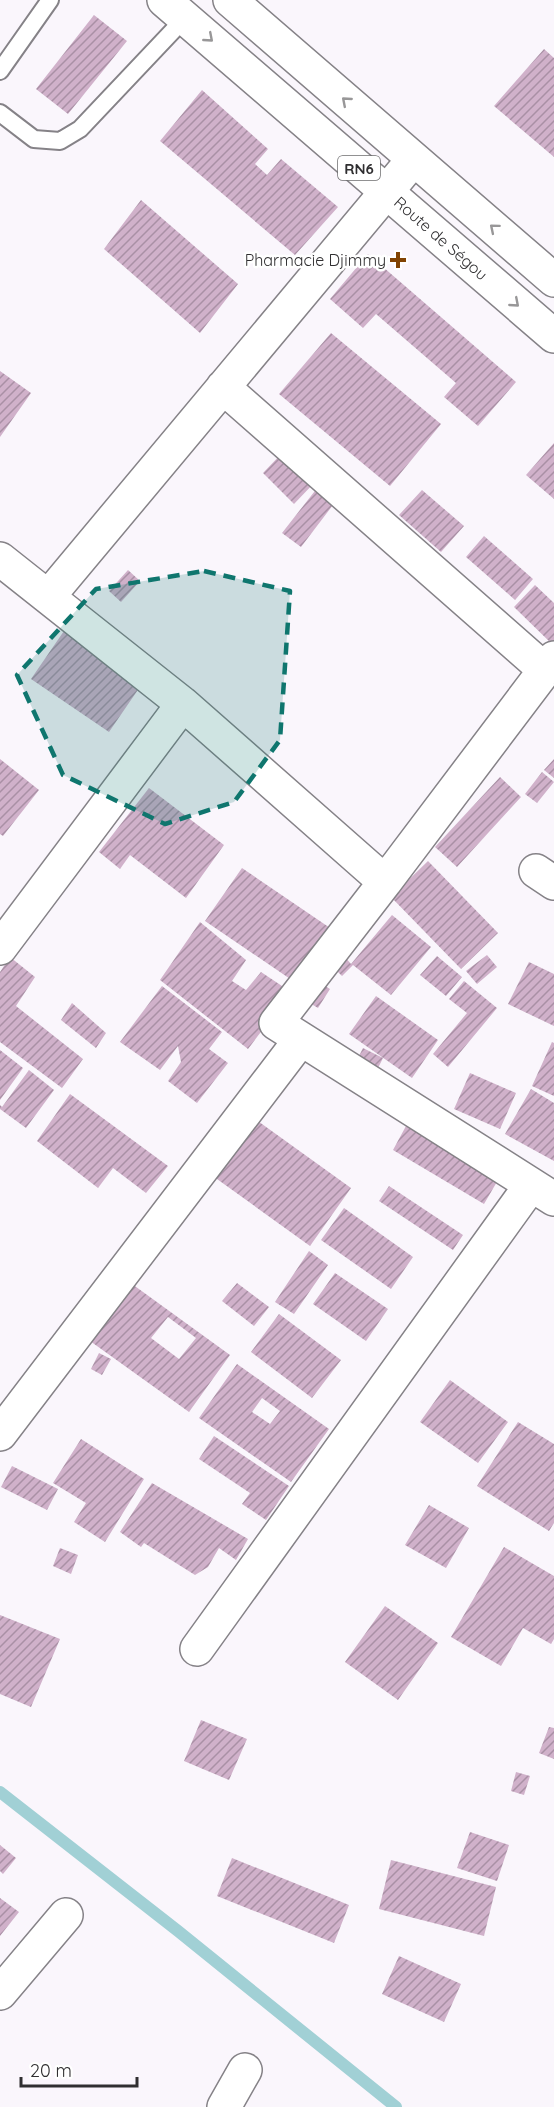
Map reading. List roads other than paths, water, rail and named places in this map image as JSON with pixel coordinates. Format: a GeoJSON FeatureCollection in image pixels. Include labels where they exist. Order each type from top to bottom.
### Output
{"type":"FeatureCollection","features":[{"type":"Feature","properties":{"kind":"main road","name":"RN6"},"geometry":{"type":"LineString","coordinates":[[230,0],[554,280]]}},
{"type":"Feature","properties":{"kind":"main road","name":"Route de Ségou"},"geometry":{"type":"LineString","coordinates":[[174,9],[554,336]]}},
{"type":"Feature","properties":{"kind":"main road"},"geometry":{"type":"LineString","coordinates":[[48,597],[413,160]]}},
{"type":"Feature","properties":{"kind":"main road"},"geometry":{"type":"LineString","coordinates":[[197,1649],[542,1192],[276,1023],[549,664],[223,387]]}},
{"type":"Feature","properties":{"kind":"main road"},"geometry":{"type":"LineString","coordinates":[[0,559],[183,704],[385,882]]}},
{"type":"Feature","properties":{"kind":"main road"},"geometry":{"type":"LineString","coordinates":[[0,948],[183,704]]}},
{"type":"Feature","properties":{"kind":"main road"},"geometry":{"type":"LineString","coordinates":[[0,1434],[301,1039]]}},
{"type":"Feature","properties":{"kind":"main road"},"geometry":{"type":"LineString","coordinates":[[0,1993],[66,1915]]}},
{"type":"Feature","properties":{"kind":"main road"},"geometry":{"type":"LineString","coordinates":[[224,2107],[245,2070]]}},
{"type":"Feature","properties":{"kind":"lane"},"geometry":{"type":"LineString","coordinates":[[0,70],[50,0]]}},
{"type":"Feature","properties":{"kind":"lane"},"geometry":{"type":"LineString","coordinates":[[0,113],[34,139],[60,141],[80,129],[174,9]]}},
{"type":"Feature","properties":{"kind":"waterway"},"geometry":{"type":"LineString","coordinates":[[0,1792],[178,1931],[396,2107]]}},
{"type":"Feature","properties":{"kind":"place","name":"Pharmacie Djimmy"},"geometry":{"type":"Point","coordinates":[398,260]}}]}
